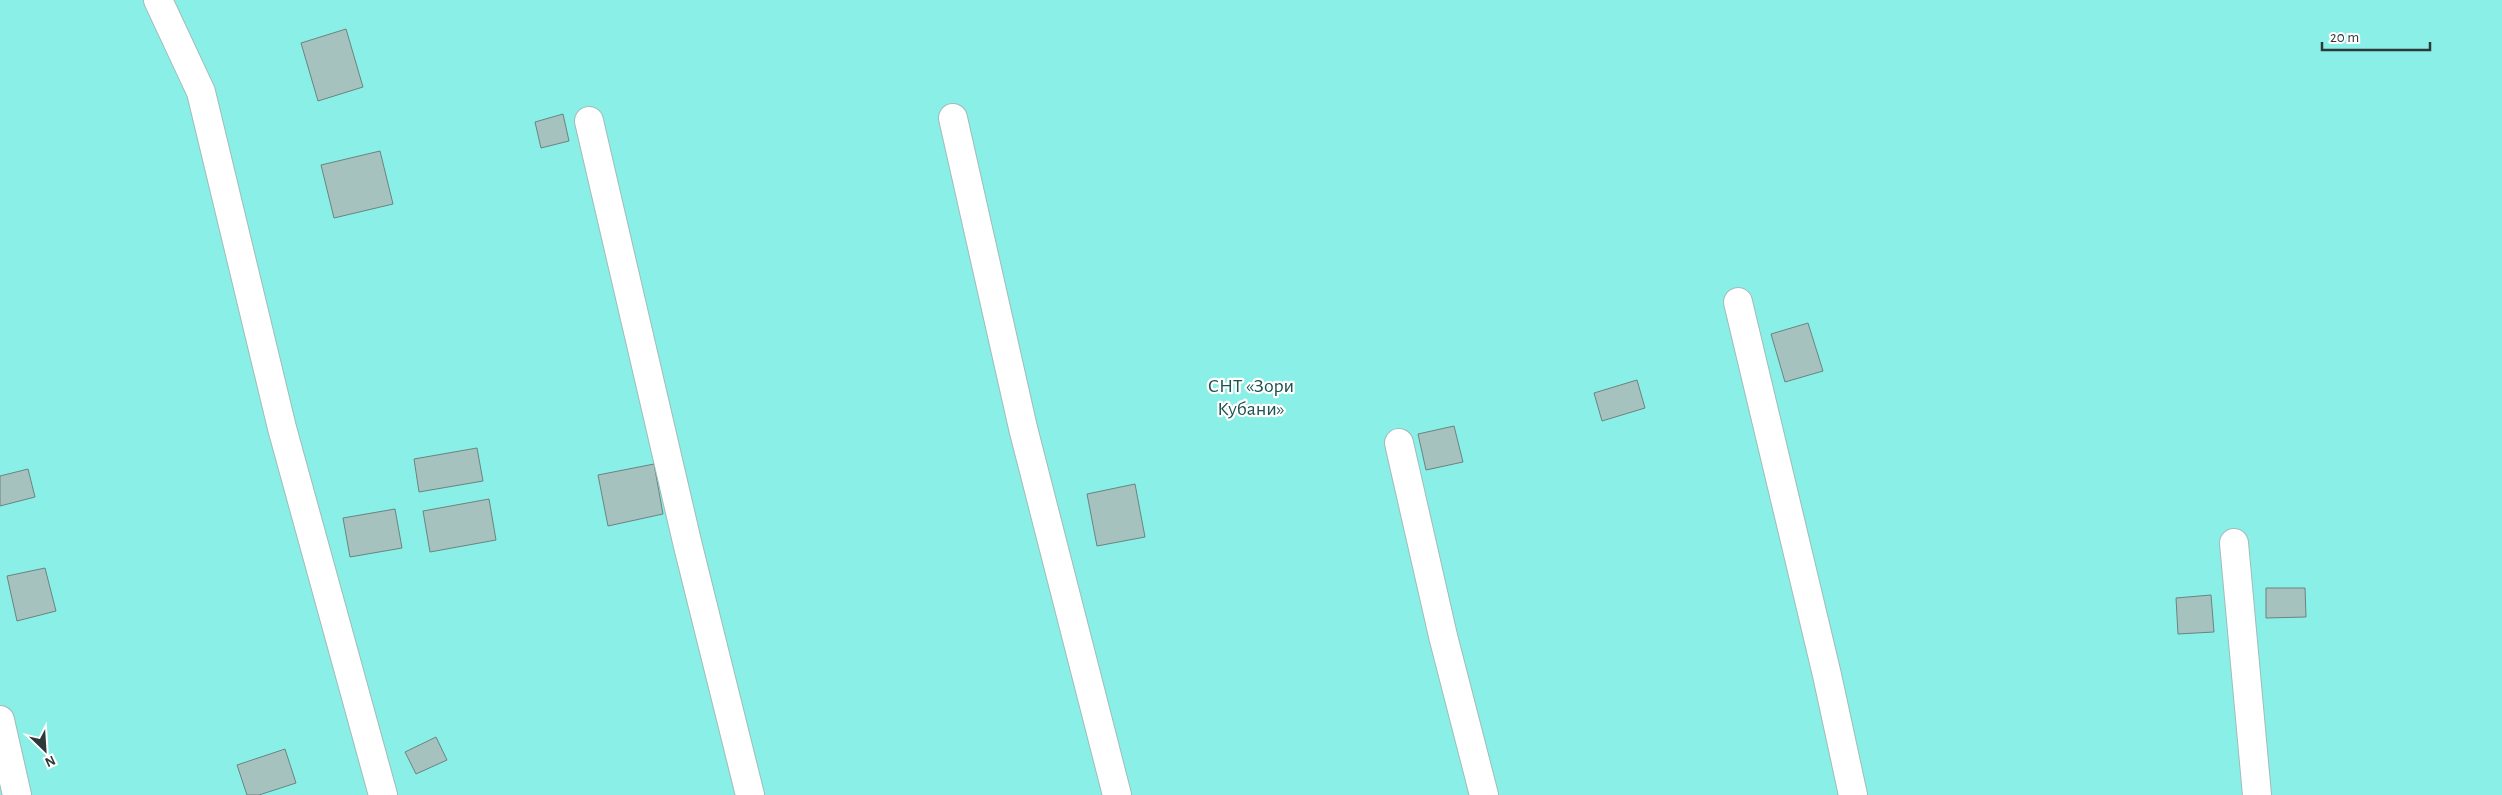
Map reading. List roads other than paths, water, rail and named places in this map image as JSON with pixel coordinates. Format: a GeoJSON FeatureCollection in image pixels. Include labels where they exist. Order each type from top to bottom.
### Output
{"type":"FeatureCollection","features":[{"type":"Feature","properties":{"kind":"lane"},"geometry":{"type":"LineString","coordinates":[[158,0],[201,92],[282,428],[383,795]]}},
{"type":"Feature","properties":{"kind":"lane"},"geometry":{"type":"LineString","coordinates":[[953,118],[1023,428],[1117,795]]}},
{"type":"Feature","properties":{"kind":"lane"},"geometry":{"type":"LineString","coordinates":[[589,121],[688,546],[750,795]]}},
{"type":"Feature","properties":{"kind":"lane"},"geometry":{"type":"LineString","coordinates":[[1738,302],[1827,675],[1853,795]]}},
{"type":"Feature","properties":{"kind":"lane"},"geometry":{"type":"LineString","coordinates":[[1399,443],[1443,636],[1484,795]]}},
{"type":"Feature","properties":{"kind":"lane"},"geometry":{"type":"LineString","coordinates":[[2234,544],[2257,795]]}},
{"type":"Feature","properties":{"kind":"lane"},"geometry":{"type":"LineString","coordinates":[[0,720],[17,795]]}},
{"type":"Feature","properties":{"kind":"park label","name":"СНТ «Зори Кубани»"},"geometry":{"type":"Point","coordinates":[1251,398]}}]}
